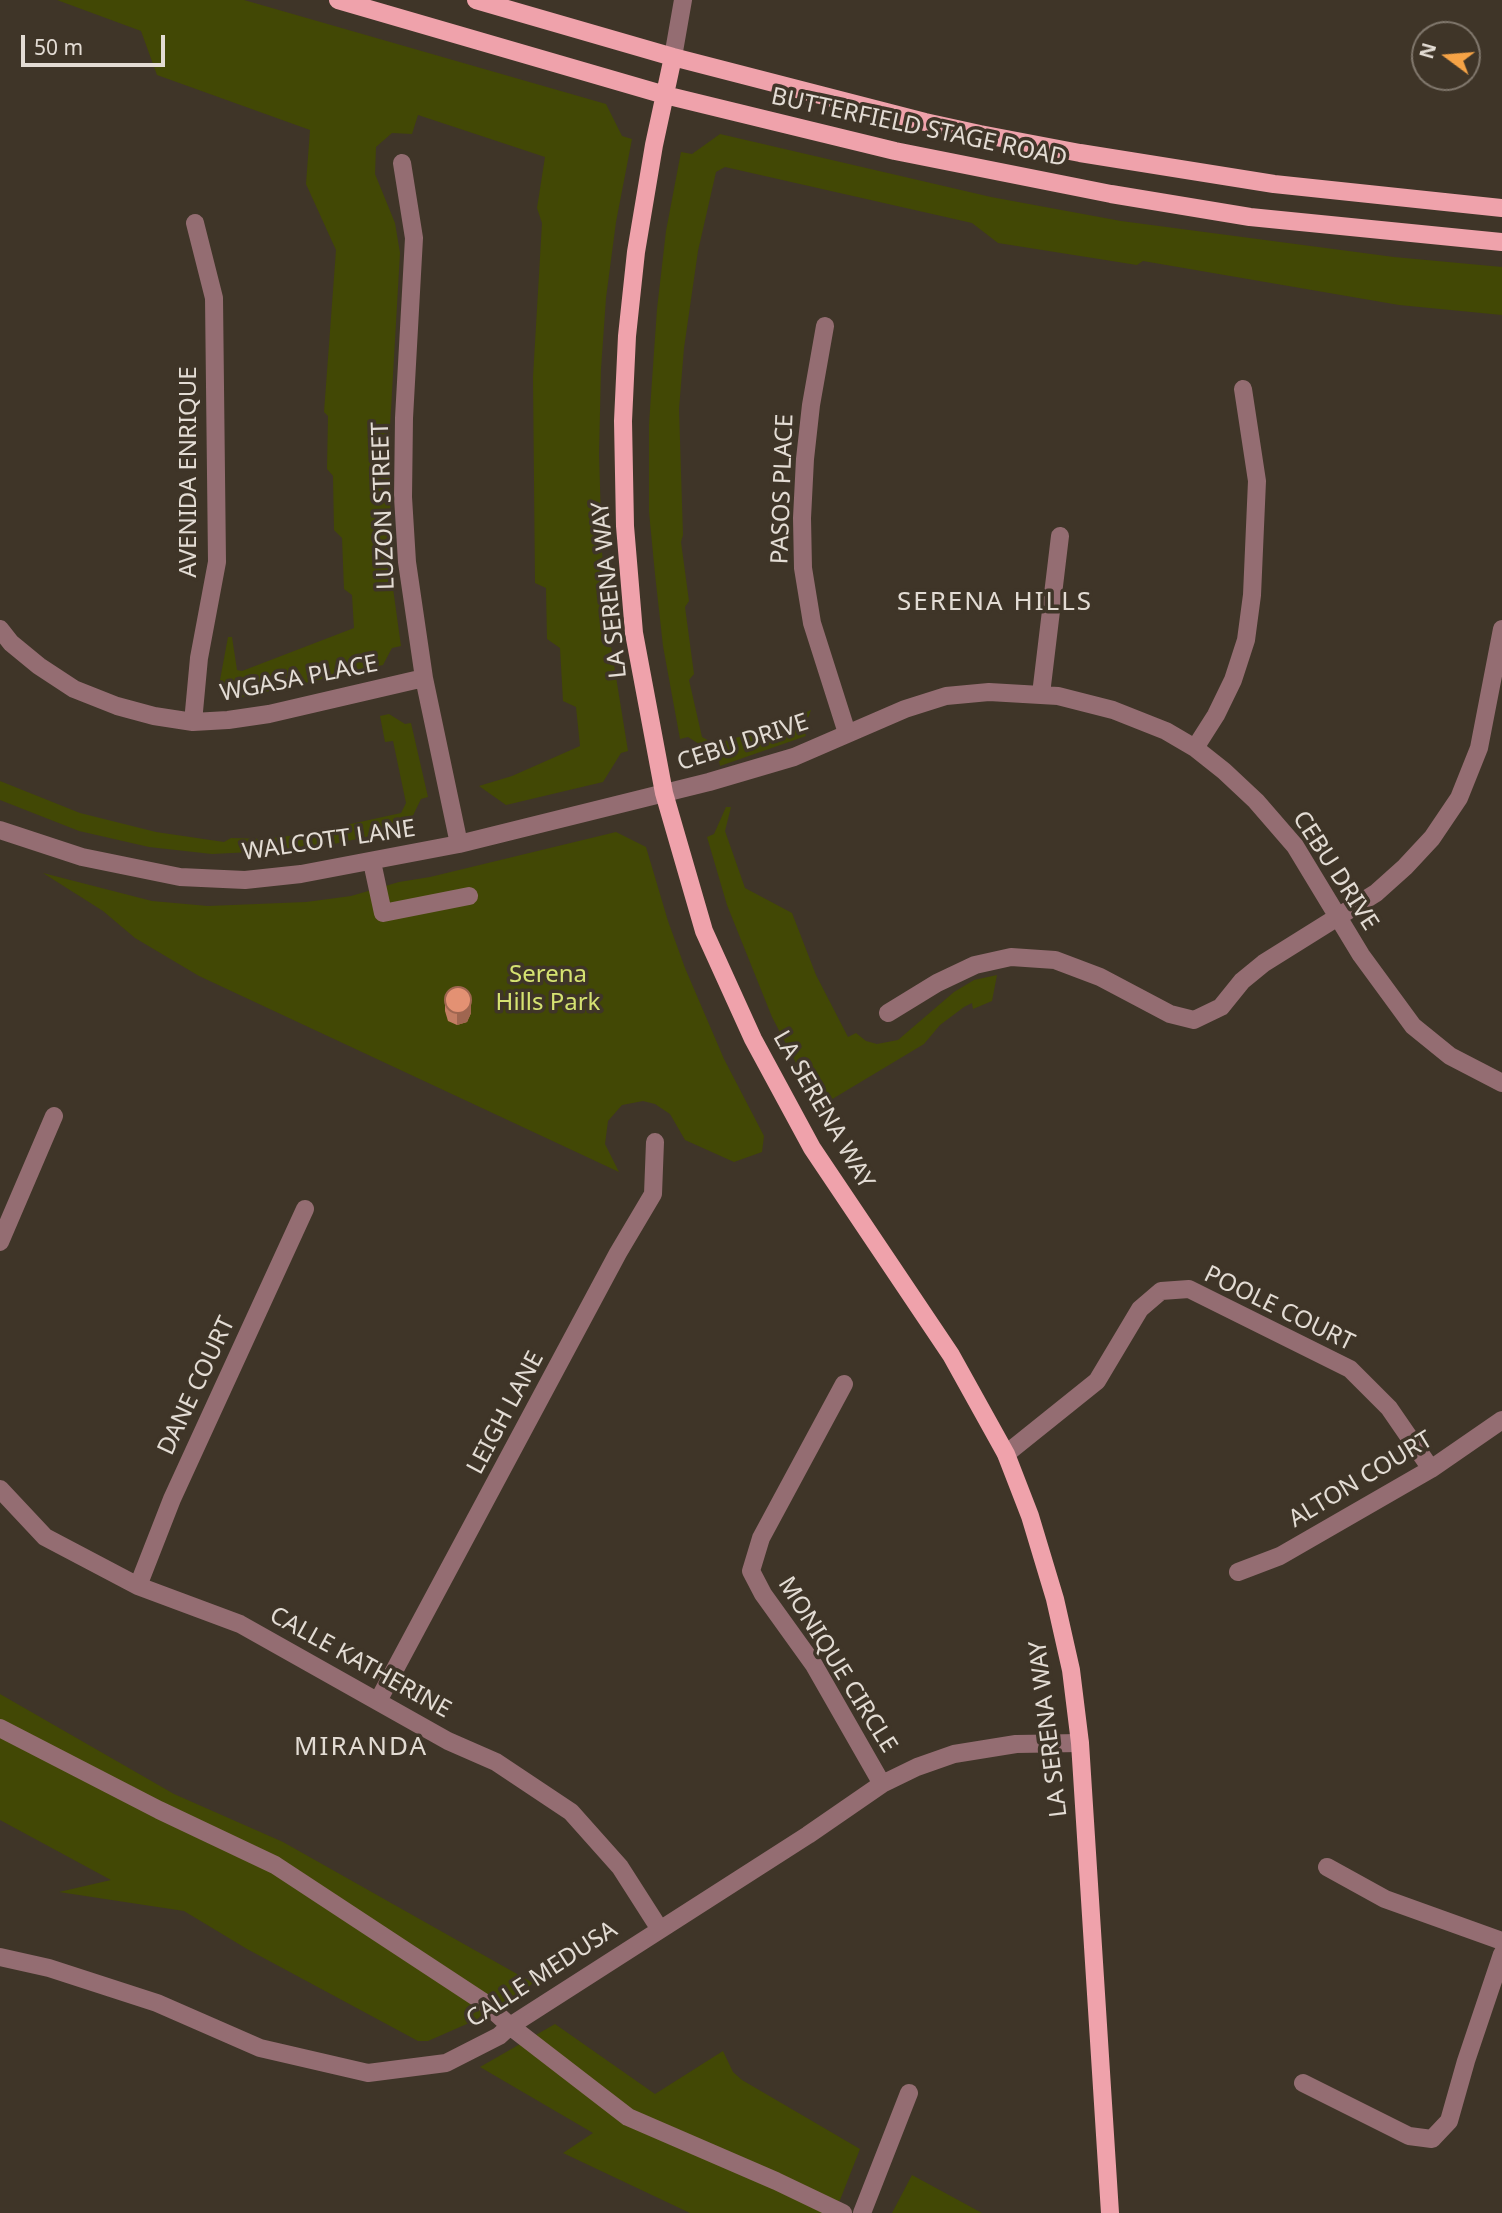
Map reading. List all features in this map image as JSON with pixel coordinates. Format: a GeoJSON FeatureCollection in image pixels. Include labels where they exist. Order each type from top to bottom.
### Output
{"type":"FeatureCollection","features":[{"type":"Feature","properties":{"kind":"main road","name":"BUTTERFIELD STAGE ROAD"},"geometry":{"type":"LineString","coordinates":[[338,0],[665,95],[883,148],[1111,194],[1250,216],[1502,242]]}},
{"type":"Feature","properties":{"kind":"main road","name":"BUTTERFIELD STAGE ROAD"},"geometry":{"type":"LineString","coordinates":[[476,0],[673,57],[925,122],[1080,153],[1274,184],[1502,208]]}},
{"type":"Feature","properties":{"kind":"main road","name":"LA SERENA WAY"},"geometry":{"type":"LineString","coordinates":[[673,57],[654,145],[636,252],[627,336],[623,421],[625,526],[634,633],[664,793],[705,930],[753,1039],[812,1148],[951,1355],[1006,1454],[1030,1516],[1055,1599],[1071,1670],[1080,1743],[1110,2213]]}},
{"type":"Feature","properties":{"kind":"street","name":"LA SERENA WAY"},"geometry":{"type":"LineString","coordinates":[[673,57],[683,0]]}},
{"type":"Feature","properties":{"kind":"street","name":"LUZON STREET"},"geometry":{"type":"LineString","coordinates":[[402,163],[414,238],[404,418],[407,562],[424,678],[459,844]]}},
{"type":"Feature","properties":{"kind":"street","name":"AVENIDA ENRIQUE"},"geometry":{"type":"LineString","coordinates":[[192,722],[199,657],[217,562],[214,298],[195,223]]}},
{"type":"Feature","properties":{"kind":"street","name":"PASOS PLACE"},"geometry":{"type":"LineString","coordinates":[[825,326],[805,459],[803,568],[813,623],[847,733]]}},
{"type":"Feature","properties":{"kind":"street"},"geometry":{"type":"LineString","coordinates":[[1195,748],[1216,715],[1233,680],[1246,640],[1252,595],[1257,481],[1243,389]]}},
{"type":"Feature","properties":{"kind":"street"},"geometry":{"type":"LineString","coordinates":[[1041,694],[1060,536]]}},
{"type":"Feature","properties":{"kind":"street","name":"WGASA PLACE"},"geometry":{"type":"LineString","coordinates":[[0,629],[11,643],[38,666],[74,689],[117,706],[192,722],[270,714],[424,678]]}},
{"type":"Feature","properties":{"kind":"street"},"geometry":{"type":"LineString","coordinates":[[888,1013],[937,983],[975,965],[1012,957],[1055,960],[1100,977],[1170,1014],[1194,1020],[1221,1007],[1241,981],[1264,963],[1376,892],[1433,838],[1459,798],[1479,748],[1502,629]]}},
{"type":"Feature","properties":{"kind":"street","name":"CEBU DRIVE"},"geometry":{"type":"LineString","coordinates":[[664,793],[794,757],[905,709],[946,696],[989,692],[1041,694],[1112,710],[1166,732],[1195,748],[1256,801],[1295,846],[1385,990],[1413,1026],[1450,1056],[1502,1083]]}},
{"type":"Feature","properties":{"kind":"street","name":"WALCOTT LANE"},"geometry":{"type":"LineString","coordinates":[[0,830],[82,857],[180,877],[245,880],[301,874],[459,844],[664,793]]}},
{"type":"Feature","properties":{"kind":"street"},"geometry":{"type":"LineString","coordinates":[[372,862],[383,913],[469,896]]}},
{"type":"Feature","properties":{"kind":"street"},"geometry":{"type":"LineString","coordinates":[[0,1242],[54,1116]]}},
{"type":"Feature","properties":{"kind":"street","name":"LEIGH LANE"},"geometry":{"type":"LineString","coordinates":[[378,1701],[618,1253],[653,1194],[654,1142]]}},
{"type":"Feature","properties":{"kind":"street","name":"DANE COURT"},"geometry":{"type":"LineString","coordinates":[[138,1586],[172,1499],[305,1209]]}},
{"type":"Feature","properties":{"kind":"street","name":"POOLE COURT"},"geometry":{"type":"LineString","coordinates":[[1006,1454],[1097,1381],[1140,1309],[1161,1291],[1189,1289],[1350,1369],[1389,1408],[1431,1469]]}},
{"type":"Feature","properties":{"kind":"street","name":"MONIQUE CIRCLE"},"geometry":{"type":"LineString","coordinates":[[844,1384],[761,1538],[751,1571],[762,1594],[814,1665],[882,1784]]}},
{"type":"Feature","properties":{"kind":"street","name":"ALTON COURT"},"geometry":{"type":"LineString","coordinates":[[1238,1572],[1280,1556],[1431,1469],[1502,1420]]}},
{"type":"Feature","properties":{"kind":"street","name":"CALLE KATHERINE"},"geometry":{"type":"LineString","coordinates":[[0,1489],[45,1537],[138,1586],[240,1624],[449,1741],[496,1762],[571,1812],[621,1867],[659,1928]]}},
{"type":"Feature","properties":{"kind":"street"},"geometry":{"type":"LineString","coordinates":[[0,1728],[275,1866],[485,2003],[509,2026],[628,2117],[843,2213]]}},
{"type":"Feature","properties":{"kind":"street","name":"CALLE MEDUSA"},"geometry":{"type":"LineString","coordinates":[[0,1957],[49,1968],[157,2003],[260,2048],[368,2073],[446,2063],[499,2036],[509,2026],[882,1784],[917,1767],[954,1754],[1016,1744],[1080,1743]]}},
{"type":"Feature","properties":{"kind":"street"},"geometry":{"type":"LineString","coordinates":[[1327,1867],[1385,1899],[1502,1941]]}},
{"type":"Feature","properties":{"kind":"street"},"geometry":{"type":"LineString","coordinates":[[1303,2083],[1409,2136],[1432,2139],[1449,2121],[1502,1954]]}},
{"type":"Feature","properties":{"kind":"street"},"geometry":{"type":"LineString","coordinates":[[862,2213],[909,2093]]}},
{"type":"Feature","properties":{"kind":"green space"},"geometry":{"type":"Polygon","coordinates":[[[57,0],[244,0],[606,104],[622,136],[632,139],[616,222],[606,298],[599,454],[602,552],[611,646],[628,751],[621,753],[603,782],[506,805],[479,786],[512,776],[580,746],[576,707],[563,701],[560,648],[547,639],[546,588],[535,583],[533,377],[542,223],[537,208],[545,157],[418,115],[412,134],[392,133],[376,147],[375,174],[395,223],[400,253],[389,444],[392,581],[401,646],[392,648],[383,665],[239,698],[220,680],[228,637],[232,637],[237,670],[242,671],[354,628],[352,595],[344,589],[342,538],[334,530],[333,476],[327,469],[328,416],[324,412],[336,250],[306,184],[310,130],[157,75],[141,31],[57,0]]]}},
{"type":"Feature","properties":{"kind":"green space"},"geometry":{"type":"Polygon","coordinates":[[[720,134],[991,197],[1121,221],[1394,257],[1502,267],[1502,315],[1399,305],[1143,261],[1137,265],[998,243],[972,223],[725,167],[716,172],[698,251],[684,348],[679,409],[683,535],[681,542],[689,601],[685,607],[694,674],[689,680],[702,737],[715,744],[779,725],[811,710],[804,729],[806,736],[720,766],[718,756],[688,737],[680,739],[663,646],[655,574],[649,512],[649,424],[657,309],[666,231],[681,152],[692,154],[720,134]]]}},
{"type":"Feature","properties":{"kind":"green space"},"geometry":{"type":"Polygon","coordinates":[[[389,714],[405,724],[411,723],[428,797],[421,799],[407,828],[311,849],[212,854],[149,847],[79,831],[0,800],[0,781],[80,813],[156,832],[224,842],[231,838],[265,839],[305,834],[401,813],[406,803],[393,741],[385,742],[380,716],[389,714]]]}},
{"type":"Feature","properties":{"kind":"green space"},"geometry":{"type":"Polygon","coordinates":[[[726,807],[731,807],[725,831],[745,888],[792,913],[816,975],[848,1037],[856,1033],[866,1041],[877,1044],[898,1040],[954,992],[974,980],[997,975],[992,1001],[973,1009],[972,1003],[964,1007],[940,1025],[924,1044],[819,1107],[772,1017],[727,905],[707,837],[714,834],[726,807]]]}},
{"type":"Feature","properties":{"kind":"green space","name":"Serena Hills Park"},"geometry":{"type":"Polygon","coordinates":[[[616,832],[646,847],[685,968],[724,1059],[764,1136],[762,1152],[734,1162],[685,1140],[670,1114],[655,1104],[643,1101],[622,1105],[608,1121],[605,1144],[619,1172],[199,976],[135,938],[103,911],[43,873],[152,901],[208,906],[306,902],[351,896],[399,882],[616,832]]]}},
{"type":"Feature","properties":{"kind":"green space"},"geometry":{"type":"Polygon","coordinates":[[[0,1694],[174,1794],[283,1842],[533,1983],[501,2009],[428,2041],[418,2041],[247,1949],[184,1911],[59,1892],[111,1880],[0,1820],[0,1694]]]}},
{"type":"Feature","properties":{"kind":"green space"},"geometry":{"type":"Polygon","coordinates":[[[555,2024],[655,2094],[723,2051],[733,2072],[742,2080],[860,2149],[840,2200],[830,2213],[690,2213],[563,2153],[593,2133],[480,2067],[555,2024]]]}},
{"type":"Feature","properties":{"kind":"green space"},"geometry":{"type":"Polygon","coordinates":[[[912,2175],[982,2213],[892,2213],[912,2175]]]}},
{"type":"Feature","properties":{"kind":"building"},"geometry":{"type":"Polygon","coordinates":[[[458,987],[467,991],[471,1000],[467,1009],[458,1013],[449,1009],[445,1000],[449,991],[458,987]]]}},
{"type":"Feature","properties":{"kind":"district","name":"SERENA HILLS"},"geometry":{"type":"Point","coordinates":[995,603]}},
{"type":"Feature","properties":{"kind":"district","name":"MIRANDA"},"geometry":{"type":"Point","coordinates":[361,1748]}}]}
